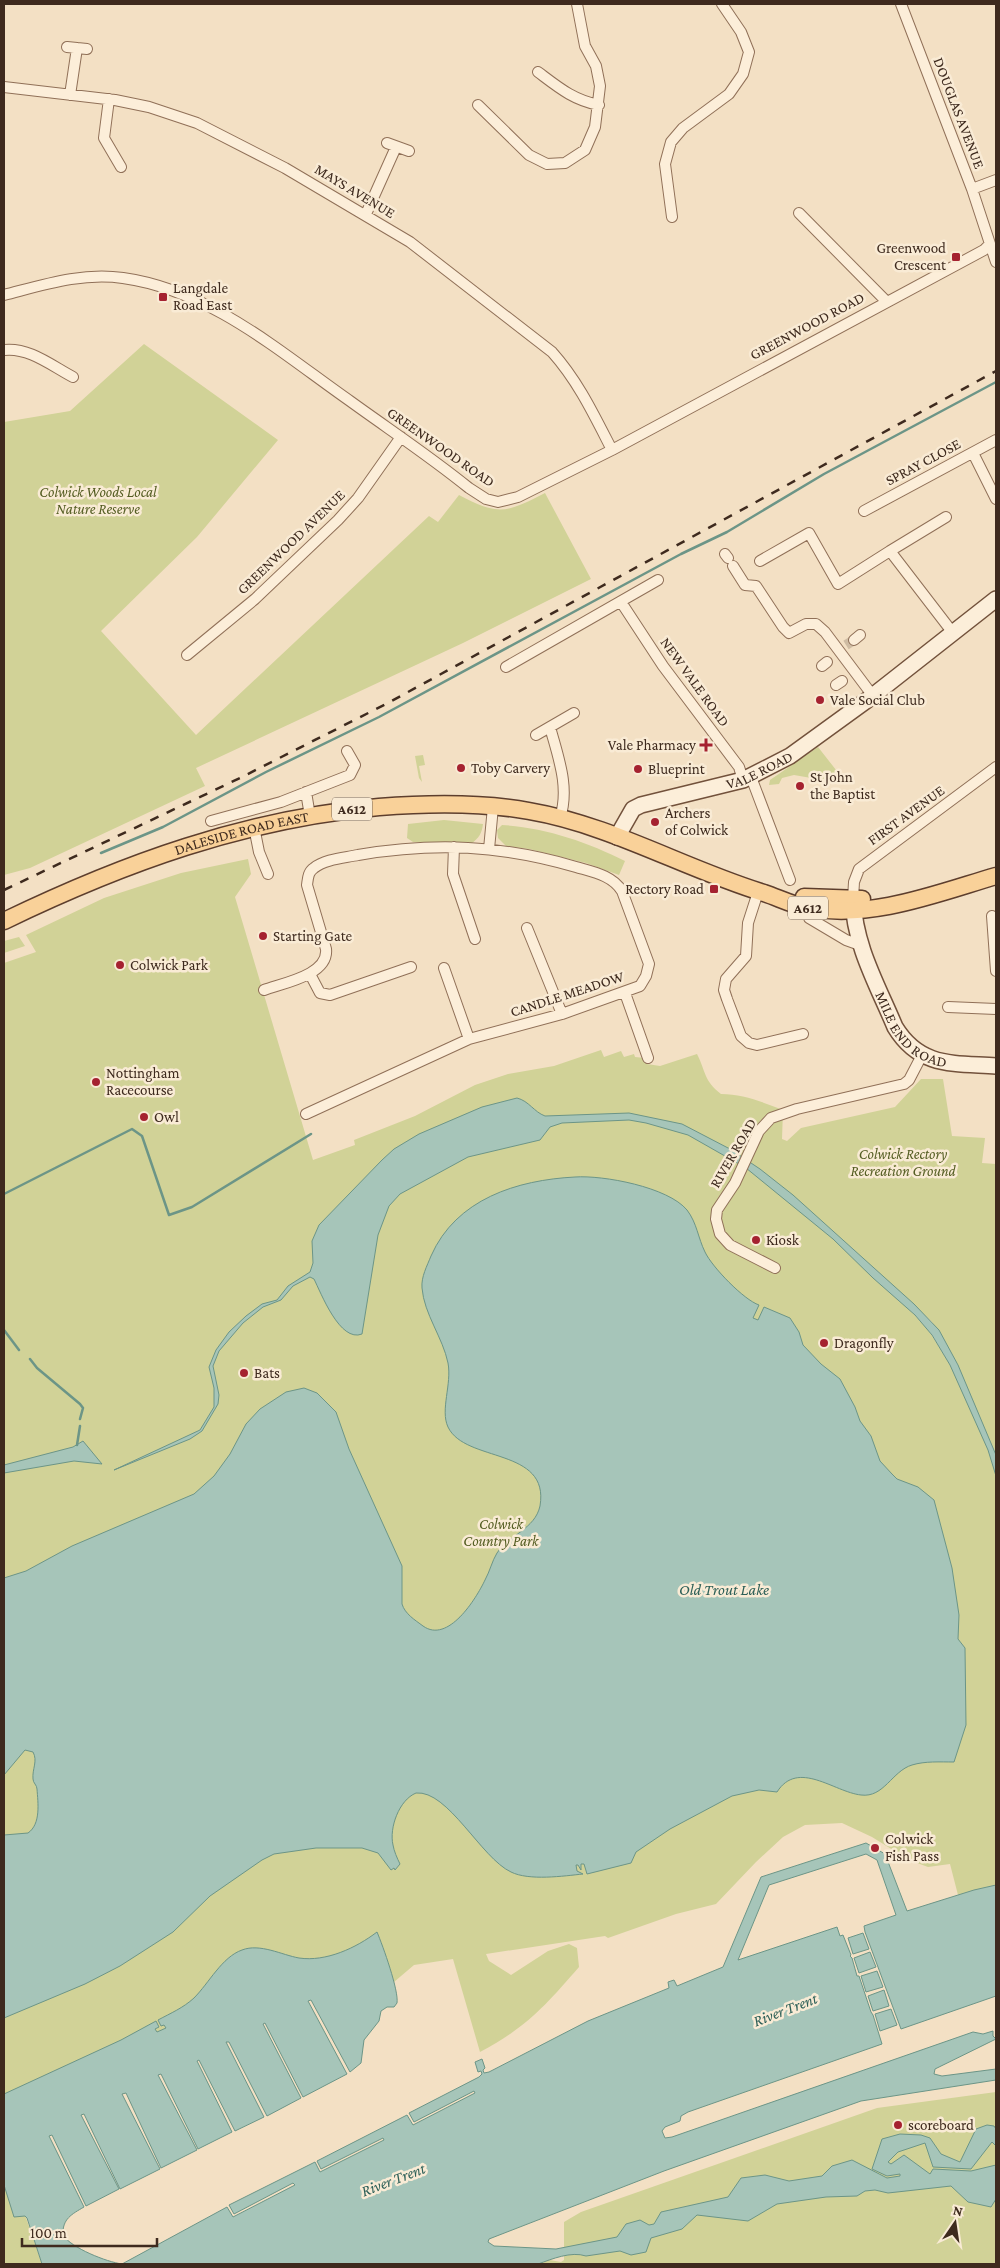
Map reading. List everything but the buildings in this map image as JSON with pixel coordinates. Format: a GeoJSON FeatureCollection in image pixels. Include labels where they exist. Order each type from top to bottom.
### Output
{"type":"FeatureCollection","features":[{"type":"Feature","properties":{"kind":"main road","name":"DALESIDE ROAD EAST"},"geometry":{"type":"LineString","coordinates":[[4,921],[90,882],[159,855],[214,837],[347,810],[436,803],[493,807]]}},
{"type":"Feature","properties":{"kind":"main road","name":"A612"},"geometry":{"type":"LineString","coordinates":[[493,807],[529,810],[560,818],[617,837],[761,893],[807,908],[914,902],[996,876]]}},
{"type":"Feature","properties":{"kind":"street"},"geometry":{"type":"LineString","coordinates":[[478,105],[529,155],[547,164],[565,162],[584,150],[595,127],[600,86],[596,66],[585,46],[577,4]]}},
{"type":"Feature","properties":{"kind":"street"},"geometry":{"type":"LineString","coordinates":[[672,217],[666,164],[671,142],[683,128],[729,94],[743,74],[749,52],[741,32],[722,4]]}},
{"type":"Feature","properties":{"kind":"street","name":"DOUGLAS AVENUE"},"geometry":{"type":"LineString","coordinates":[[901,4],[972,189],[996,262]]}},
{"type":"Feature","properties":{"kind":"street"},"geometry":{"type":"LineString","coordinates":[[70,95],[77,48]]}},
{"type":"Feature","properties":{"kind":"street"},"geometry":{"type":"LineString","coordinates":[[538,72],[582,102],[599,105]]}},
{"type":"Feature","properties":{"kind":"street","name":"MAYS AVENUE"},"geometry":{"type":"LineString","coordinates":[[4,87],[109,99],[149,107],[197,123],[285,168],[366,214],[410,242],[552,352],[569,371],[612,450]]}},
{"type":"Feature","properties":{"kind":"street"},"geometry":{"type":"LineString","coordinates":[[109,99],[104,138],[121,167]]}},
{"type":"Feature","properties":{"kind":"street"},"geometry":{"type":"LineString","coordinates":[[366,214],[392,145],[409,151]]}},
{"type":"Feature","properties":{"kind":"street"},"geometry":{"type":"LineString","coordinates":[[972,189],[996,180]]}},
{"type":"Feature","properties":{"kind":"street"},"geometry":{"type":"LineString","coordinates":[[799,213],[886,301]]}},
{"type":"Feature","properties":{"kind":"street","name":"GREENWOOD ROAD"},"geometry":{"type":"LineString","coordinates":[[4,295],[73,277],[122,278],[174,290],[222,313],[486,499],[498,502],[518,497],[612,450],[984,250],[989,245]]}},
{"type":"Feature","properties":{"kind":"street"},"geometry":{"type":"LineString","coordinates":[[4,350],[13,349],[31,354],[73,377]]}},
{"type":"Feature","properties":{"kind":"street","name":"GREENWOOD AVENUE"},"geometry":{"type":"LineString","coordinates":[[187,655],[255,599],[338,520],[358,498],[401,438]]}},
{"type":"Feature","properties":{"kind":"street","name":"SPRAY CLOSE"},"geometry":{"type":"LineString","coordinates":[[864,511],[996,440]]}},
{"type":"Feature","properties":{"kind":"street"},"geometry":{"type":"LineString","coordinates":[[973,453],[996,499]]}},
{"type":"Feature","properties":{"kind":"street"},"geometry":{"type":"LineString","coordinates":[[760,561],[809,533],[838,584],[946,518]]}},
{"type":"Feature","properties":{"kind":"street"},"geometry":{"type":"LineString","coordinates":[[890,551],[953,633]]}},
{"type":"Feature","properties":{"kind":"street"},"geometry":{"type":"LineString","coordinates":[[729,559],[745,585],[756,586],[789,633],[806,624],[816,624],[826,632],[841,651],[845,679],[873,696]]}},
{"type":"Feature","properties":{"kind":"street"},"geometry":{"type":"LineString","coordinates":[[506,666],[658,580]]}},
{"type":"Feature","properties":{"kind":"street","name":"VALE ROAD"},"geometry":{"type":"LineString","coordinates":[[617,837],[633,809],[641,805],[747,778],[771,767],[810,743],[996,599]]}},
{"type":"Feature","properties":{"kind":"street","name":"NEW VALE ROAD"},"geometry":{"type":"LineString","coordinates":[[620,602],[663,666],[747,778]]}},
{"type":"Feature","properties":{"kind":"street"},"geometry":{"type":"LineString","coordinates":[[536,734],[574,713]]}},
{"type":"Feature","properties":{"kind":"street"},"geometry":{"type":"LineString","coordinates":[[550,727],[565,790],[564,806],[560,818]]}},
{"type":"Feature","properties":{"kind":"street"},"geometry":{"type":"LineString","coordinates":[[215,818],[261,808],[350,776],[355,766],[347,751]]}},
{"type":"Feature","properties":{"kind":"street","name":"FIRST AVENUE"},"geometry":{"type":"LineString","coordinates":[[853,904],[854,882],[859,869],[996,767]]}},
{"type":"Feature","properties":{"kind":"street"},"geometry":{"type":"LineString","coordinates":[[747,778],[790,880]]}},
{"type":"Feature","properties":{"kind":"street"},"geometry":{"type":"LineString","coordinates":[[306,792],[310,816]]}},
{"type":"Feature","properties":{"kind":"street"},"geometry":{"type":"LineString","coordinates":[[489,849],[493,807]]}},
{"type":"Feature","properties":{"kind":"street"},"geometry":{"type":"LineString","coordinates":[[254,828],[259,852],[268,874]]}},
{"type":"Feature","properties":{"kind":"street"},"geometry":{"type":"LineString","coordinates":[[454,847],[453,874],[475,939]]}},
{"type":"Feature","properties":{"kind":"street","name":"CANDLE MEADOW"},"geometry":{"type":"LineString","coordinates":[[306,1114],[469,1039],[562,1014],[640,986],[646,976],[649,964],[618,884],[610,878],[525,854],[454,847],[401,848],[340,858],[322,863],[313,868],[306,885],[327,952],[320,967],[310,974]]}},
{"type":"Feature","properties":{"kind":"street"},"geometry":{"type":"LineString","coordinates":[[761,893],[748,923],[746,956],[726,979],[724,990],[742,1036],[749,1042],[757,1045],[765,1044],[803,1034]]}},
{"type":"Feature","properties":{"kind":"street","name":"MILE END ROAD"},"geometry":{"type":"LineString","coordinates":[[853,904],[860,945],[896,1027],[910,1048],[937,1061],[996,1066]]}},
{"type":"Feature","properties":{"kind":"street"},"geometry":{"type":"LineString","coordinates":[[992,916],[989,927],[996,971]]}},
{"type":"Feature","properties":{"kind":"street"},"geometry":{"type":"LineString","coordinates":[[809,918],[846,940],[860,945]]}},
{"type":"Feature","properties":{"kind":"street"},"geometry":{"type":"LineString","coordinates":[[520,941],[529,932],[562,1014]]}},
{"type":"Feature","properties":{"kind":"street"},"geometry":{"type":"LineString","coordinates":[[264,990],[310,974],[320,993],[330,996],[411,968]]}},
{"type":"Feature","properties":{"kind":"street"},"geometry":{"type":"LineString","coordinates":[[444,968],[469,1039]]}},
{"type":"Feature","properties":{"kind":"street"},"geometry":{"type":"LineString","coordinates":[[625,992],[643,1054]]}},
{"type":"Feature","properties":{"kind":"street"},"geometry":{"type":"LineString","coordinates":[[948,1007],[963,1003],[996,1008]]}},
{"type":"Feature","properties":{"kind":"street","name":"RIVER ROAD"},"geometry":{"type":"LineString","coordinates":[[776,1264],[730,1245],[720,1234],[716,1219],[717,1210],[735,1183],[759,1131],[771,1118],[797,1109],[904,1084],[909,1080],[922,1055]]}},
{"type":"Feature","properties":{"kind":"green space","name":"Colwick Woods Local Nature Reserve"},"geometry":{"type":"Polygon","coordinates":[[[144,344],[278,440],[197,537],[101,631],[196,735],[429,516],[438,522],[459,495],[484,506],[502,509],[521,505],[545,493],[591,579],[463,643],[196,768],[205,786],[30,868],[4,875],[4,422],[70,411],[144,344]]]}},
{"type":"Feature","properties":{"kind":"green space"},"geometry":{"type":"Polygon","coordinates":[[[818,747],[839,776],[825,786],[817,783],[817,779],[794,775],[782,778],[779,784],[769,785],[770,780],[818,747]]]}},
{"type":"Feature","properties":{"kind":"green space"},"geometry":{"type":"Polygon","coordinates":[[[423,755],[425,765],[419,766],[422,782],[419,778],[415,756],[423,755]]]}},
{"type":"Feature","properties":{"kind":"green space"},"geometry":{"type":"Polygon","coordinates":[[[444,820],[483,824],[482,830],[480,835],[471,844],[413,842],[407,838],[408,824],[444,820]]]}},
{"type":"Feature","properties":{"kind":"green space"},"geometry":{"type":"Polygon","coordinates":[[[502,825],[549,832],[581,842],[625,861],[619,875],[586,863],[529,849],[506,846],[498,838],[497,830],[502,825]]]}},
{"type":"Feature","properties":{"kind":"green space","name":"Colwick Country Park"},"geometry":{"type":"Polygon","coordinates":[[[248,859],[251,874],[235,897],[313,1160],[355,1145],[354,1140],[415,1116],[475,1085],[508,1074],[554,1066],[601,1050],[604,1057],[621,1051],[624,1057],[634,1054],[635,1057],[645,1058],[647,1064],[660,1066],[697,1054],[711,1085],[721,1094],[745,1097],[783,1110],[782,1139],[787,1141],[801,1128],[895,1107],[921,1079],[943,1079],[952,1136],[985,1138],[982,1163],[996,1164],[996,1885],[958,1895],[950,1864],[928,1867],[909,1860],[872,1837],[842,1823],[805,1825],[783,1837],[716,1904],[676,1914],[608,1938],[605,1936],[486,1954],[489,1961],[511,1975],[548,1951],[569,1944],[577,1948],[579,1967],[534,2015],[511,2034],[480,2052],[453,1959],[414,1965],[394,1982],[389,1969],[269,1988],[4,2128],[4,963],[36,952],[26,935],[104,898],[181,873],[248,859]],[[886,1280],[905,1305],[927,1328],[948,1361],[958,1365],[932,1322],[886,1280]]]}},
{"type":"Feature","properties":{"kind":"green space"},"geometry":{"type":"Polygon","coordinates":[[[19,937],[25,946],[4,953],[4,941],[19,937]]]}},
{"type":"Feature","properties":{"kind":"green space"},"geometry":{"type":"Polygon","coordinates":[[[996,2092],[996,2264],[522,2264],[544,2259],[561,2262],[564,2260],[564,2222],[581,2212],[877,2108],[996,2092]]]}},
{"type":"Feature","properties":{"kind":"green space"},"geometry":{"type":"Polygon","coordinates":[[[4,2154],[42,2264],[4,2264],[4,2154]]]}},
{"type":"Feature","properties":{"kind":"water"},"geometry":{"type":"Polygon","coordinates":[[[517,1098],[545,1116],[629,1113],[682,1124],[730,1149],[760,1169],[793,1195],[914,1304],[939,1330],[958,1365],[996,1455],[996,1476],[988,1450],[950,1365],[932,1335],[915,1315],[833,1239],[746,1168],[688,1135],[629,1120],[562,1123],[550,1127],[540,1140],[468,1157],[400,1194],[389,1206],[378,1235],[362,1334],[354,1335],[346,1331],[339,1324],[326,1305],[314,1279],[310,1277],[293,1286],[281,1300],[263,1307],[243,1323],[219,1351],[213,1366],[219,1395],[218,1404],[202,1431],[190,1439],[114,1470],[200,1430],[214,1407],[214,1388],[209,1367],[216,1350],[229,1332],[246,1316],[262,1304],[277,1300],[288,1286],[310,1272],[313,1263],[312,1241],[319,1225],[382,1160],[394,1149],[419,1134],[482,1107],[517,1098]]]}},
{"type":"Feature","properties":{"kind":"water","name":"Old Trout Lake"},"geometry":{"type":"Polygon","coordinates":[[[575,1177],[618,1180],[651,1189],[678,1202],[687,1210],[693,1220],[705,1252],[714,1266],[745,1297],[759,1305],[753,1318],[758,1320],[764,1307],[790,1318],[799,1332],[803,1345],[821,1364],[840,1379],[855,1407],[860,1421],[871,1436],[880,1461],[897,1479],[918,1487],[934,1500],[952,1568],[959,1615],[958,1639],[965,1648],[966,1725],[954,1762],[927,1762],[912,1765],[905,1768],[882,1788],[869,1795],[850,1793],[817,1780],[795,1778],[786,1783],[777,1792],[759,1790],[732,1796],[670,1829],[636,1852],[631,1863],[587,1874],[584,1864],[581,1864],[581,1870],[576,1865],[577,1871],[583,1874],[557,1877],[527,1876],[511,1872],[488,1853],[440,1802],[428,1795],[416,1793],[400,1808],[394,1823],[393,1845],[400,1864],[395,1870],[394,1868],[391,1870],[378,1853],[362,1848],[316,1848],[274,1854],[262,1860],[210,1896],[173,1932],[120,1966],[85,1984],[4,2018],[4,1835],[28,1833],[37,1819],[38,1807],[37,1788],[33,1779],[35,1759],[33,1752],[25,1750],[4,1775],[4,1578],[26,1571],[72,1546],[194,1494],[214,1476],[230,1454],[246,1424],[260,1409],[286,1392],[304,1388],[317,1393],[336,1412],[349,1449],[402,1566],[402,1604],[405,1611],[423,1626],[432,1630],[442,1629],[451,1624],[460,1617],[475,1598],[487,1577],[497,1553],[508,1541],[533,1521],[540,1506],[540,1487],[532,1474],[520,1465],[471,1446],[457,1438],[448,1427],[445,1413],[449,1379],[448,1363],[423,1298],[423,1276],[442,1236],[456,1220],[472,1207],[491,1196],[511,1188],[553,1179],[575,1177]]]}},
{"type":"Feature","properties":{"kind":"water"},"geometry":{"type":"Polygon","coordinates":[[[83,1441],[102,1464],[74,1461],[4,1473],[4,1465],[73,1447],[83,1441]]]}},
{"type":"Feature","properties":{"kind":"water","name":"River Trent"},"geometry":{"type":"Polygon","coordinates":[[[866,1843],[885,1854],[907,1911],[996,1885],[996,1996],[901,2029],[864,1926],[896,1915],[877,1860],[866,1854],[769,1885],[738,1960],[837,1927],[840,1936],[843,1935],[851,1955],[882,2044],[688,2112],[681,2116],[680,2121],[665,2127],[662,2131],[665,2138],[672,2137],[973,2032],[983,2034],[993,2031],[993,2036],[996,2039],[935,2069],[934,2074],[942,2076],[996,2069],[996,2080],[861,2101],[664,2171],[489,2239],[488,2242],[494,2246],[556,2249],[617,2237],[626,2224],[640,2220],[649,2225],[654,2224],[661,2212],[728,2197],[741,2178],[765,2175],[789,2181],[822,2176],[832,2166],[852,2160],[887,2178],[900,2176],[900,2174],[887,2176],[872,2169],[882,2139],[900,2134],[921,2135],[930,2138],[941,2154],[960,2162],[976,2129],[987,2125],[994,2126],[996,2129],[996,2146],[992,2142],[971,2169],[933,2167],[925,2143],[898,2152],[888,2162],[891,2164],[904,2155],[930,2174],[933,2169],[971,2171],[996,2165],[996,2199],[991,2207],[968,2202],[951,2186],[888,2193],[875,2190],[865,2191],[857,2196],[826,2197],[777,2204],[748,2221],[697,2215],[682,2229],[651,2238],[646,2252],[631,2255],[620,2251],[586,2256],[574,2254],[538,2264],[122,2264],[227,2207],[233,2217],[295,2185],[293,2183],[234,2214],[229,2205],[315,2162],[320,2172],[384,2140],[383,2138],[321,2169],[317,2161],[407,2115],[413,2125],[475,2093],[474,2091],[414,2122],[409,2113],[479,2077],[482,2074],[481,2071],[478,2072],[475,2062],[482,2059],[485,2068],[483,2070],[484,2073],[489,2072],[588,2021],[669,1988],[668,1982],[674,1980],[677,1986],[723,1967],[761,1877],[866,1843]]]}},
{"type":"Feature","properties":{"kind":"water"},"geometry":{"type":"Polygon","coordinates":[[[377,1932],[393,1979],[397,2003],[394,2007],[387,2007],[381,2011],[379,2021],[364,2040],[361,2063],[350,2072],[311,2000],[308,2001],[347,2074],[303,2097],[265,2023],[263,2024],[301,2098],[267,2116],[229,2042],[226,2042],[264,2117],[235,2131],[199,2060],[197,2061],[232,2132],[198,2149],[161,2074],[158,2075],[197,2150],[161,2168],[126,2093],[122,2094],[160,2169],[120,2189],[84,2114],[81,2115],[119,2189],[86,2206],[52,2135],[49,2136],[84,2207],[66,2221],[63,2235],[73,2245],[90,2254],[122,2264],[42,2264],[27,2218],[25,2216],[14,2217],[4,2185],[4,2094],[121,2040],[156,2021],[159,2027],[155,2029],[157,2032],[166,2028],[164,2025],[161,2026],[158,2020],[190,2002],[222,1964],[235,1953],[249,1948],[256,1948],[299,1958],[320,1958],[350,1948],[377,1932]]]}},
{"type":"Feature","properties":{"kind":"water"},"geometry":{"type":"Polygon","coordinates":[[[863,1933],[869,1949],[853,1954],[848,1938],[863,1933]]]}},
{"type":"Feature","properties":{"kind":"water"},"geometry":{"type":"Polygon","coordinates":[[[870,1952],[876,1967],[859,1973],[854,1958],[870,1952]]]}},
{"type":"Feature","properties":{"kind":"water"},"geometry":{"type":"Polygon","coordinates":[[[877,1971],[883,1987],[866,1992],[861,1976],[877,1971]]]}},
{"type":"Feature","properties":{"kind":"water"},"geometry":{"type":"Polygon","coordinates":[[[884,1990],[889,2006],[873,2011],[868,1996],[884,1990]]]}},
{"type":"Feature","properties":{"kind":"water"},"geometry":{"type":"Polygon","coordinates":[[[891,2009],[897,2025],[880,2031],[875,2014],[891,2009]]]}},
{"type":"Feature","properties":{"kind":"waterway"},"geometry":{"type":"LineString","coordinates":[[101,853],[163,827],[266,772],[379,717],[681,554],[727,532],[824,474],[996,382]]}},
{"type":"Feature","properties":{"kind":"waterway"},"geometry":{"type":"LineString","coordinates":[[4,1194],[132,1129],[142,1136],[169,1215],[192,1207],[311,1134]]}},
{"type":"Feature","properties":{"kind":"waterway"},"geometry":{"type":"LineString","coordinates":[[4,1330],[19,1350]]}},
{"type":"Feature","properties":{"kind":"waterway"},"geometry":{"type":"LineString","coordinates":[[30,1359],[37,1368],[80,1404],[83,1408],[80,1419]]}},
{"type":"Feature","properties":{"kind":"waterway"},"geometry":{"type":"LineString","coordinates":[[77,1445],[80,1426]]}},
{"type":"Feature","properties":{"kind":"tunnel"},"geometry":{"type":"LineString","coordinates":[[846,645],[854,640]]}},
{"type":"Feature","properties":{"kind":"railway"},"geometry":{"type":"LineString","coordinates":[[4,890],[240,778],[386,704],[996,371]]}},
{"type":"Feature","properties":{"kind":"place","name":"Greenwood Crescent"},"geometry":{"type":"Point","coordinates":[956,257]}},
{"type":"Feature","properties":{"kind":"place","name":"Langdale Road East"},"geometry":{"type":"Point","coordinates":[163,297]}},
{"type":"Feature","properties":{"kind":"place","name":"Vale Social Club"},"geometry":{"type":"Point","coordinates":[820,700]}},
{"type":"Feature","properties":{"kind":"place","name":"Vale Pharmacy"},"geometry":{"type":"Point","coordinates":[706,745]}},
{"type":"Feature","properties":{"kind":"place","name":"Toby Carvery"},"geometry":{"type":"Point","coordinates":[461,768]}},
{"type":"Feature","properties":{"kind":"place","name":"Blueprint"},"geometry":{"type":"Point","coordinates":[638,769]}},
{"type":"Feature","properties":{"kind":"place","name":"St John the Baptist"},"geometry":{"type":"Point","coordinates":[800,786]}},
{"type":"Feature","properties":{"kind":"place","name":"Archers of Colwick"},"geometry":{"type":"Point","coordinates":[655,822]}},
{"type":"Feature","properties":{"kind":"place","name":"Rectory Road"},"geometry":{"type":"Point","coordinates":[714,889]}},
{"type":"Feature","properties":{"kind":"place","name":"Starting Gate"},"geometry":{"type":"Point","coordinates":[263,936]}},
{"type":"Feature","properties":{"kind":"place","name":"Colwick Park"},"geometry":{"type":"Point","coordinates":[120,965]}},
{"type":"Feature","properties":{"kind":"place","name":"Nottingham Racecourse"},"geometry":{"type":"Point","coordinates":[96,1082]}},
{"type":"Feature","properties":{"kind":"place","name":"Owl"},"geometry":{"type":"Point","coordinates":[144,1117]}},
{"type":"Feature","properties":{"kind":"place","name":"Kiosk"},"geometry":{"type":"Point","coordinates":[756,1240]}},
{"type":"Feature","properties":{"kind":"place","name":"Dragonfly"},"geometry":{"type":"Point","coordinates":[824,1343]}},
{"type":"Feature","properties":{"kind":"place","name":"Bats"},"geometry":{"type":"Point","coordinates":[244,1373]}},
{"type":"Feature","properties":{"kind":"place","name":"Colwick Fish Pass"},"geometry":{"type":"Point","coordinates":[875,1848]}},
{"type":"Feature","properties":{"kind":"place","name":"scoreboard"},"geometry":{"type":"Point","coordinates":[898,2125]}},
{"type":"Feature","properties":{"kind":"park label","name":"Colwick Rectory Recreation Ground"},"geometry":{"type":"Point","coordinates":[903,1162]}}]}
